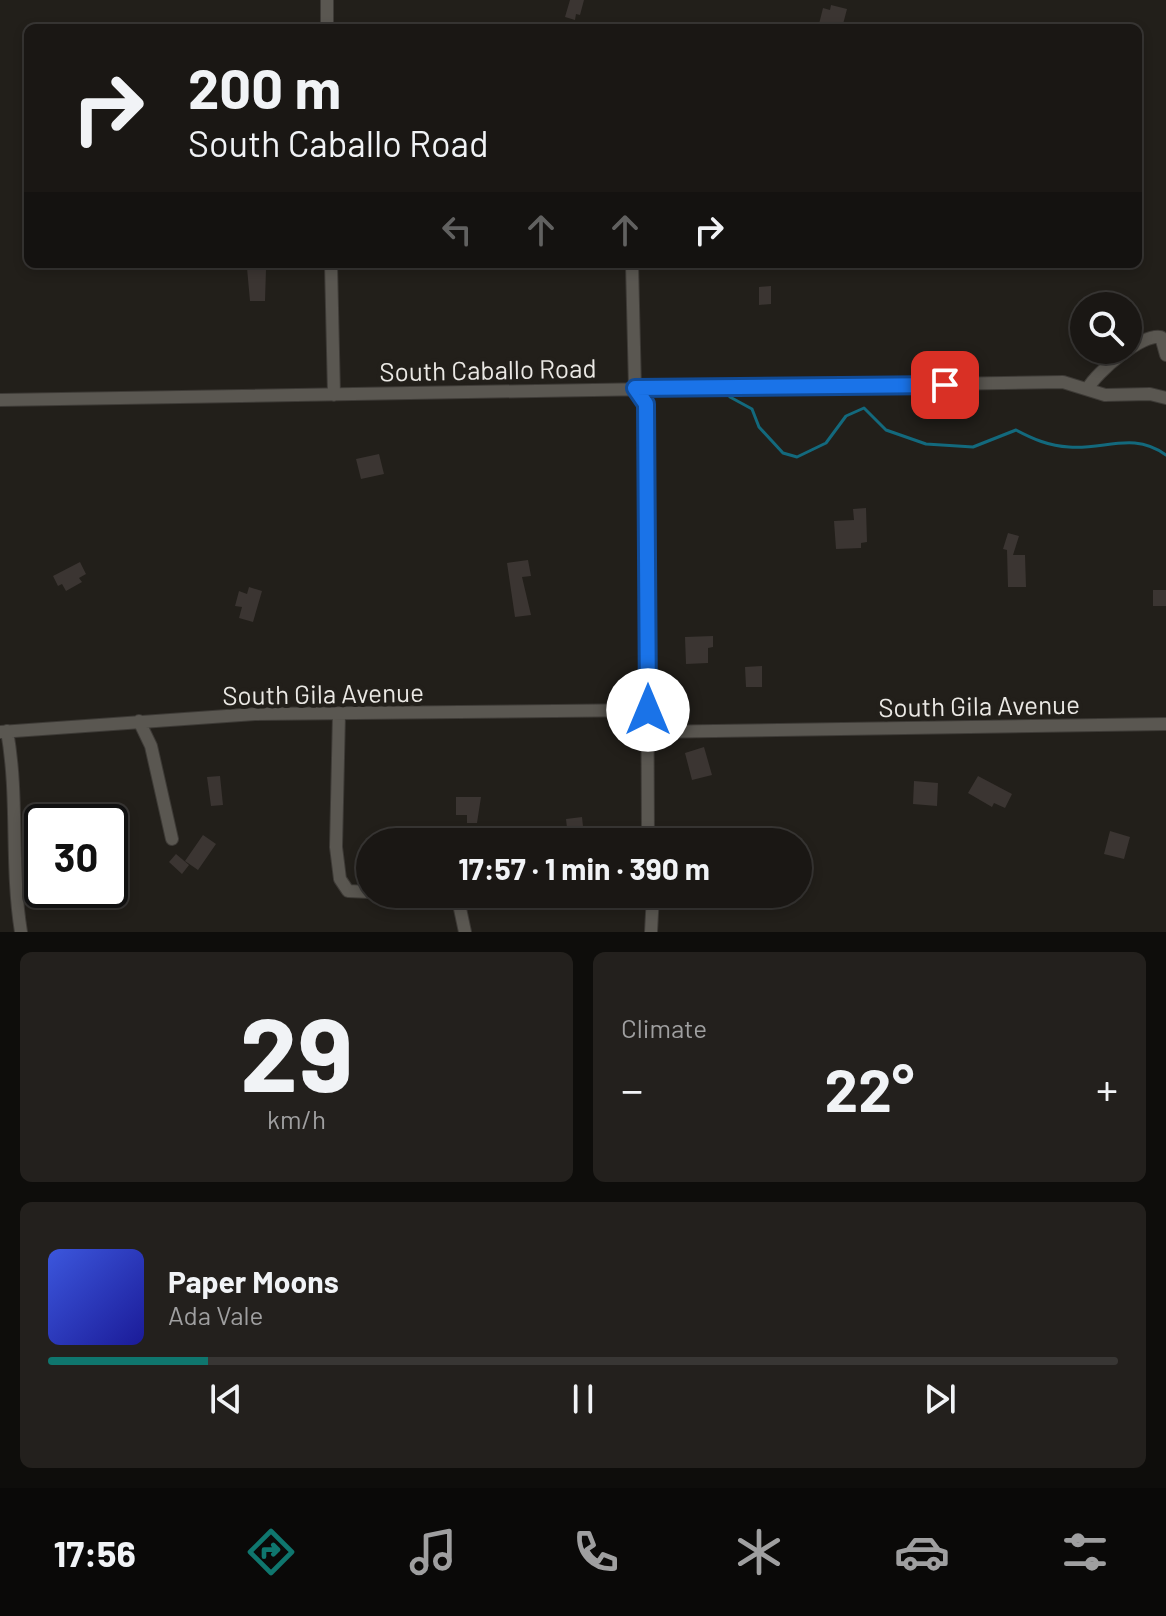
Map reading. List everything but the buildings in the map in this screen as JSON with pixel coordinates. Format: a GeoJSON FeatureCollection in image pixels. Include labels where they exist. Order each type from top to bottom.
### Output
{"type":"FeatureCollection","features":[{"type":"Feature","properties":{"kind":"street"},"geometry":{"type":"LineString","coordinates":[[327,0],[327,24]]}},
{"type":"Feature","properties":{"kind":"street"},"geometry":{"type":"LineString","coordinates":[[331,268],[334,395]]}},
{"type":"Feature","properties":{"kind":"street"},"geometry":{"type":"LineString","coordinates":[[632,268],[635,388],[646,404],[648,828]]}},
{"type":"Feature","properties":{"kind":"street"},"geometry":{"type":"LineString","coordinates":[[1088,388],[1097,375],[1147,337],[1161,337],[1166,355]]}},
{"type":"Feature","properties":{"kind":"street","name":"South Caballo Road"},"geometry":{"type":"LineString","coordinates":[[0,400],[1063,382],[1105,395],[1150,394],[1166,398]]}},
{"type":"Feature","properties":{"kind":"street","name":"South Gila Avenue"},"geometry":{"type":"LineString","coordinates":[[4,732],[139,721],[339,714],[648,710]]}},
{"type":"Feature","properties":{"kind":"street"},"geometry":{"type":"LineString","coordinates":[[339,714],[338,867],[348,891],[356,891]]}},
{"type":"Feature","properties":{"kind":"street"},"geometry":{"type":"LineString","coordinates":[[139,721],[153,755],[172,839]]}},
{"type":"Feature","properties":{"kind":"street","name":"South Gila Avenue"},"geometry":{"type":"LineString","coordinates":[[648,732],[1166,724]]}},
{"type":"Feature","properties":{"kind":"street"},"geometry":{"type":"LineString","coordinates":[[4,732],[13,761],[13,884],[21,932]]}},
{"type":"Feature","properties":{"kind":"street"},"geometry":{"type":"LineString","coordinates":[[460,908],[465,932]]}},
{"type":"Feature","properties":{"kind":"street"},"geometry":{"type":"LineString","coordinates":[[651,932],[652,908]]}},
{"type":"Feature","properties":{"kind":"waterway"},"geometry":{"type":"LineString","coordinates":[[730,397],[752,409],[759,427],[783,453],[797,457],[826,443],[846,416],[864,408],[886,430],[926,444],[973,447],[1016,430],[1055,445],[1142,444],[1166,455]]}},
{"type":"Feature","properties":{"kind":"route"},"geometry":{"type":"LineString","coordinates":[[648,710],[646,404],[635,388],[945,385]]}}]}
